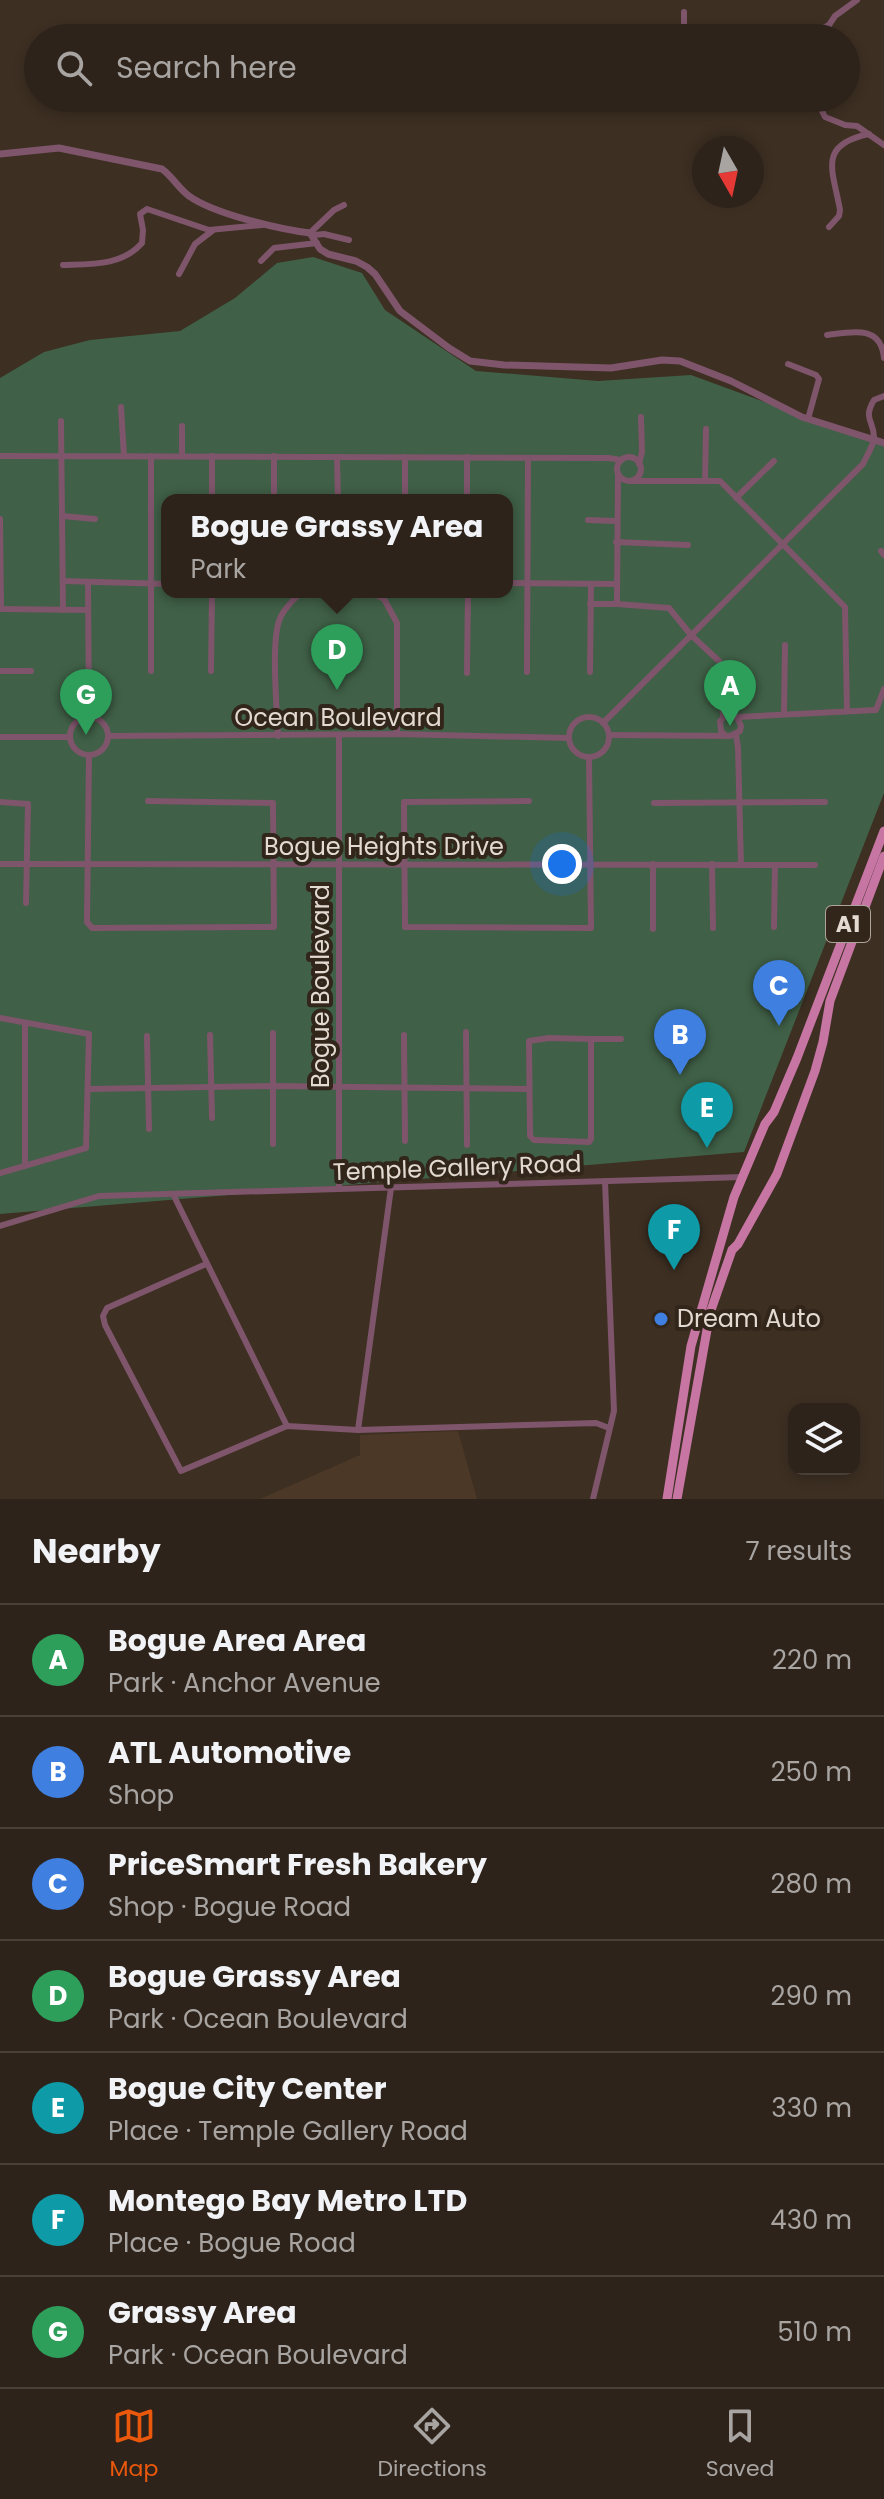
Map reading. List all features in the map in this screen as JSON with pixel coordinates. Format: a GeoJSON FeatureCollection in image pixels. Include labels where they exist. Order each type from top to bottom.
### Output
{"type":"FeatureCollection","features":[{"type":"Feature","properties":{"kind":"main road","name":"A1"},"geometry":{"type":"LineString","coordinates":[[743,1177],[814,1017],[884,831]]}},
{"type":"Feature","properties":{"kind":"main road","name":"A1"},"geometry":{"type":"LineString","coordinates":[[677,1499],[710,1313],[732,1250],[777,1174],[815,1071],[830,1001],[884,856]]}},
{"type":"Feature","properties":{"kind":"main road"},"geometry":{"type":"LineString","coordinates":[[667,1499],[691,1346],[734,1197],[743,1177]]}},
{"type":"Feature","properties":{"kind":"street"},"geometry":{"type":"LineString","coordinates":[[830,24],[835,16],[857,0]]}},
{"type":"Feature","properties":{"kind":"street"},"geometry":{"type":"LineString","coordinates":[[684,12],[684,24]]}},
{"type":"Feature","properties":{"kind":"street"},"geometry":{"type":"LineString","coordinates":[[822,112],[825,117],[857,126],[884,145]]}},
{"type":"Feature","properties":{"kind":"street"},"geometry":{"type":"LineString","coordinates":[[829,227],[839,216],[840,210],[832,162],[837,148],[845,139],[869,134]]}},
{"type":"Feature","properties":{"kind":"street"},"geometry":{"type":"LineString","coordinates":[[0,154],[59,148],[162,169],[197,201],[314,237],[320,249],[328,254],[367,267],[400,311],[470,361],[611,368],[662,360],[680,361],[705,369],[808,419],[884,443]]}},
{"type":"Feature","properties":{"kind":"street"},"geometry":{"type":"LineString","coordinates":[[314,237],[334,210],[344,205]]}},
{"type":"Feature","properties":{"kind":"street"},"geometry":{"type":"LineString","coordinates":[[63,265],[113,261],[129,254],[142,243],[140,214],[147,209],[212,231],[269,224]]}},
{"type":"Feature","properties":{"kind":"street"},"geometry":{"type":"LineString","coordinates":[[179,274],[195,244],[212,231]]}},
{"type":"Feature","properties":{"kind":"street"},"geometry":{"type":"LineString","coordinates":[[261,261],[274,248],[324,234],[349,240]]}},
{"type":"Feature","properties":{"kind":"street"},"geometry":{"type":"LineString","coordinates":[[827,335],[859,331],[875,337],[883,347],[884,358]]}},
{"type":"Feature","properties":{"kind":"street"},"geometry":{"type":"LineString","coordinates":[[788,364],[819,379],[808,419]]}},
{"type":"Feature","properties":{"kind":"street"},"geometry":{"type":"LineString","coordinates":[[603,723],[863,464],[874,439],[868,419],[869,408],[874,400],[884,396]]}},
{"type":"Feature","properties":{"kind":"street"},"geometry":{"type":"LineString","coordinates":[[121,407],[124,456]]}},
{"type":"Feature","properties":{"kind":"street"},"geometry":{"type":"LineString","coordinates":[[616,486],[636,479],[642,452],[641,417]]}},
{"type":"Feature","properties":{"kind":"street"},"geometry":{"type":"LineString","coordinates":[[61,421],[63,610]]}},
{"type":"Feature","properties":{"kind":"street"},"geometry":{"type":"LineString","coordinates":[[182,426],[182,456]]}},
{"type":"Feature","properties":{"kind":"street"},"geometry":{"type":"LineString","coordinates":[[705,481],[706,429]]}},
{"type":"Feature","properties":{"kind":"street"},"geometry":{"type":"LineString","coordinates":[[0,456],[609,458],[638,465],[649,482]]}},
{"type":"Feature","properties":{"kind":"street"},"geometry":{"type":"LineString","coordinates":[[151,456],[151,671]]}},
{"type":"Feature","properties":{"kind":"street"},"geometry":{"type":"LineString","coordinates":[[212,456],[212,494]]}},
{"type":"Feature","properties":{"kind":"street"},"geometry":{"type":"LineString","coordinates":[[274,456],[274,494]]}},
{"type":"Feature","properties":{"kind":"street"},"geometry":{"type":"LineString","coordinates":[[337,457],[338,494]]}},
{"type":"Feature","properties":{"kind":"street"},"geometry":{"type":"LineString","coordinates":[[405,457],[405,494]]}},
{"type":"Feature","properties":{"kind":"street"},"geometry":{"type":"LineString","coordinates":[[467,457],[467,494]]}},
{"type":"Feature","properties":{"kind":"street"},"geometry":{"type":"LineString","coordinates":[[609,458],[617,472],[628,481],[720,481],[845,607],[847,711]]}},
{"type":"Feature","properties":{"kind":"street"},"geometry":{"type":"LineString","coordinates":[[527,672],[528,459]]}},
{"type":"Feature","properties":{"kind":"street"},"geometry":{"type":"LineString","coordinates":[[617,604],[616,486],[621,460]]}},
{"type":"Feature","properties":{"kind":"street"},"geometry":{"type":"LineString","coordinates":[[736,498],[774,461]]}},
{"type":"Feature","properties":{"kind":"street"},"geometry":{"type":"LineString","coordinates":[[62,516],[95,519]]}},
{"type":"Feature","properties":{"kind":"street"},"geometry":{"type":"LineString","coordinates":[[0,519],[1,609],[88,610]]}},
{"type":"Feature","properties":{"kind":"street"},"geometry":{"type":"LineString","coordinates":[[588,520],[616,521]]}},
{"type":"Feature","properties":{"kind":"street"},"geometry":{"type":"LineString","coordinates":[[616,542],[688,545]]}},
{"type":"Feature","properties":{"kind":"street"},"geometry":{"type":"LineString","coordinates":[[64,581],[161,584]]}},
{"type":"Feature","properties":{"kind":"street"},"geometry":{"type":"LineString","coordinates":[[88,582],[89,717]]}},
{"type":"Feature","properties":{"kind":"street"},"geometry":{"type":"LineString","coordinates":[[513,583],[617,584]]}},
{"type":"Feature","properties":{"kind":"street"},"geometry":{"type":"LineString","coordinates":[[590,672],[591,584]]}},
{"type":"Feature","properties":{"kind":"street"},"geometry":{"type":"LineString","coordinates":[[211,671],[212,598]]}},
{"type":"Feature","properties":{"kind":"street"},"geometry":{"type":"LineString","coordinates":[[278,736],[276,649],[279,619],[296,598]]}},
{"type":"Feature","properties":{"kind":"street"},"geometry":{"type":"LineString","coordinates":[[382,598],[397,623],[397,734]]}},
{"type":"Feature","properties":{"kind":"street"},"geometry":{"type":"LineString","coordinates":[[467,673],[468,598]]}},
{"type":"Feature","properties":{"kind":"street"},"geometry":{"type":"LineString","coordinates":[[590,604],[669,608],[691,635],[720,662],[723,717],[719,726],[725,735]]}},
{"type":"Feature","properties":{"kind":"street"},"geometry":{"type":"LineString","coordinates":[[784,714],[785,645]]}},
{"type":"Feature","properties":{"kind":"street"},"geometry":{"type":"LineString","coordinates":[[0,671],[31,671]]}},
{"type":"Feature","properties":{"kind":"street"},"geometry":{"type":"LineString","coordinates":[[723,717],[730,714],[737,717],[876,710],[884,689]]}},
{"type":"Feature","properties":{"kind":"street"},"geometry":{"type":"LineString","coordinates":[[89,717],[104,725],[108,736],[100,751],[89,755],[73,748],[70,737],[73,725],[89,717]]}},
{"type":"Feature","properties":{"kind":"street"},"geometry":{"type":"LineString","coordinates":[[737,717],[741,726],[736,735],[741,865]]}},
{"type":"Feature","properties":{"kind":"street"},"geometry":{"type":"LineString","coordinates":[[584,718],[598,719],[603,723],[609,735],[606,748],[589,757],[573,749],[569,738],[573,725],[584,718]]}},
{"type":"Feature","properties":{"kind":"street","name":"Ocean Boulevard"},"geometry":{"type":"LineString","coordinates":[[108,736],[397,734],[569,738]]}},
{"type":"Feature","properties":{"kind":"street"},"geometry":{"type":"LineString","coordinates":[[609,735],[736,735]]}},
{"type":"Feature","properties":{"kind":"street","name":"Bogue Boulevard"},"geometry":{"type":"LineString","coordinates":[[339,736],[339,1189]]}},
{"type":"Feature","properties":{"kind":"street"},"geometry":{"type":"LineString","coordinates":[[0,737],[70,737]]}},
{"type":"Feature","properties":{"kind":"street"},"geometry":{"type":"LineString","coordinates":[[89,755],[87,922],[92,928],[274,927],[273,803],[148,801]]}},
{"type":"Feature","properties":{"kind":"street"},"geometry":{"type":"LineString","coordinates":[[529,801],[404,802],[406,927],[590,928],[589,757]]}},
{"type":"Feature","properties":{"kind":"street"},"geometry":{"type":"LineString","coordinates":[[0,802],[28,804],[26,903]]}},
{"type":"Feature","properties":{"kind":"street"},"geometry":{"type":"LineString","coordinates":[[654,803],[825,802]]}},
{"type":"Feature","properties":{"kind":"street","name":"Bogue Heights Drive"},"geometry":{"type":"LineString","coordinates":[[0,864],[815,865]]}},
{"type":"Feature","properties":{"kind":"street"},"geometry":{"type":"LineString","coordinates":[[653,864],[653,929]]}},
{"type":"Feature","properties":{"kind":"street"},"geometry":{"type":"LineString","coordinates":[[712,864],[713,928]]}},
{"type":"Feature","properties":{"kind":"street"},"geometry":{"type":"LineString","coordinates":[[774,927],[775,865]]}},
{"type":"Feature","properties":{"kind":"street"},"geometry":{"type":"LineString","coordinates":[[0,1018],[88,1033],[86,1148],[0,1173]]}},
{"type":"Feature","properties":{"kind":"street"},"geometry":{"type":"LineString","coordinates":[[25,1023],[25,1166]]}},
{"type":"Feature","properties":{"kind":"street"},"geometry":{"type":"LineString","coordinates":[[466,1032],[467,1145]]}},
{"type":"Feature","properties":{"kind":"street"},"geometry":{"type":"LineString","coordinates":[[273,1033],[273,1144]]}},
{"type":"Feature","properties":{"kind":"street"},"geometry":{"type":"LineString","coordinates":[[210,1035],[212,1118]]}},
{"type":"Feature","properties":{"kind":"street"},"geometry":{"type":"LineString","coordinates":[[404,1035],[405,1141]]}},
{"type":"Feature","properties":{"kind":"street"},"geometry":{"type":"LineString","coordinates":[[147,1036],[149,1129]]}},
{"type":"Feature","properties":{"kind":"street"},"geometry":{"type":"LineString","coordinates":[[591,1039],[590,1141],[531,1139],[529,1041],[549,1038],[621,1039]]}},
{"type":"Feature","properties":{"kind":"street"},"geometry":{"type":"LineString","coordinates":[[88,1089],[274,1086],[528,1089]]}},
{"type":"Feature","properties":{"kind":"street","name":"Temple Gallery Road"},"geometry":{"type":"LineString","coordinates":[[0,1226],[99,1196],[743,1177]]}},
{"type":"Feature","properties":{"kind":"street"},"geometry":{"type":"LineString","coordinates":[[593,1499],[614,1411],[605,1181]]}},
{"type":"Feature","properties":{"kind":"street"},"geometry":{"type":"LineString","coordinates":[[358,1430],[391,1188]]}},
{"type":"Feature","properties":{"kind":"street"},"geometry":{"type":"LineString","coordinates":[[173,1194],[287,1426]]}},
{"type":"Feature","properties":{"kind":"street"},"geometry":{"type":"LineString","coordinates":[[206,1264],[107,1308],[103,1316],[181,1471],[287,1426],[358,1430],[596,1423],[609,1428]]}},
{"type":"Feature","properties":{"kind":"shaded area"},"geometry":{"type":"Polygon","coordinates":[[[458,1431],[477,1499],[260,1499],[360,1455],[360,1435],[458,1431]]]}},
{"type":"Feature","properties":{"kind":"green space"},"geometry":{"type":"Polygon","coordinates":[[[313,257],[362,273],[385,310],[476,371],[598,381],[691,375],[884,446],[884,793],[744,1152],[0,1214],[0,378],[44,352],[90,340],[180,331],[235,298],[277,263],[313,257]]]}},
{"type":"Feature","properties":{"kind":"place","name":"Bogue Grassy Area"},"geometry":{"type":"Point","coordinates":[337,690]}},
{"type":"Feature","properties":{"kind":"place","name":"Bogue Area Area"},"geometry":{"type":"Point","coordinates":[730,726]}},
{"type":"Feature","properties":{"kind":"place","name":"Grassy Area"},"geometry":{"type":"Point","coordinates":[86,735]}},
{"type":"Feature","properties":{"kind":"place","name":"PriceSmart Fresh Bakery"},"geometry":{"type":"Point","coordinates":[779,1026]}},
{"type":"Feature","properties":{"kind":"place","name":"ATL Automotive"},"geometry":{"type":"Point","coordinates":[680,1075]}},
{"type":"Feature","properties":{"kind":"place","name":"Bogue City Center"},"geometry":{"type":"Point","coordinates":[707,1148]}},
{"type":"Feature","properties":{"kind":"place","name":"Montego Bay Metro LTD"},"geometry":{"type":"Point","coordinates":[674,1270]}},
{"type":"Feature","properties":{"kind":"place","name":"Dream Auto"},"geometry":{"type":"Point","coordinates":[661,1319]}}]}
